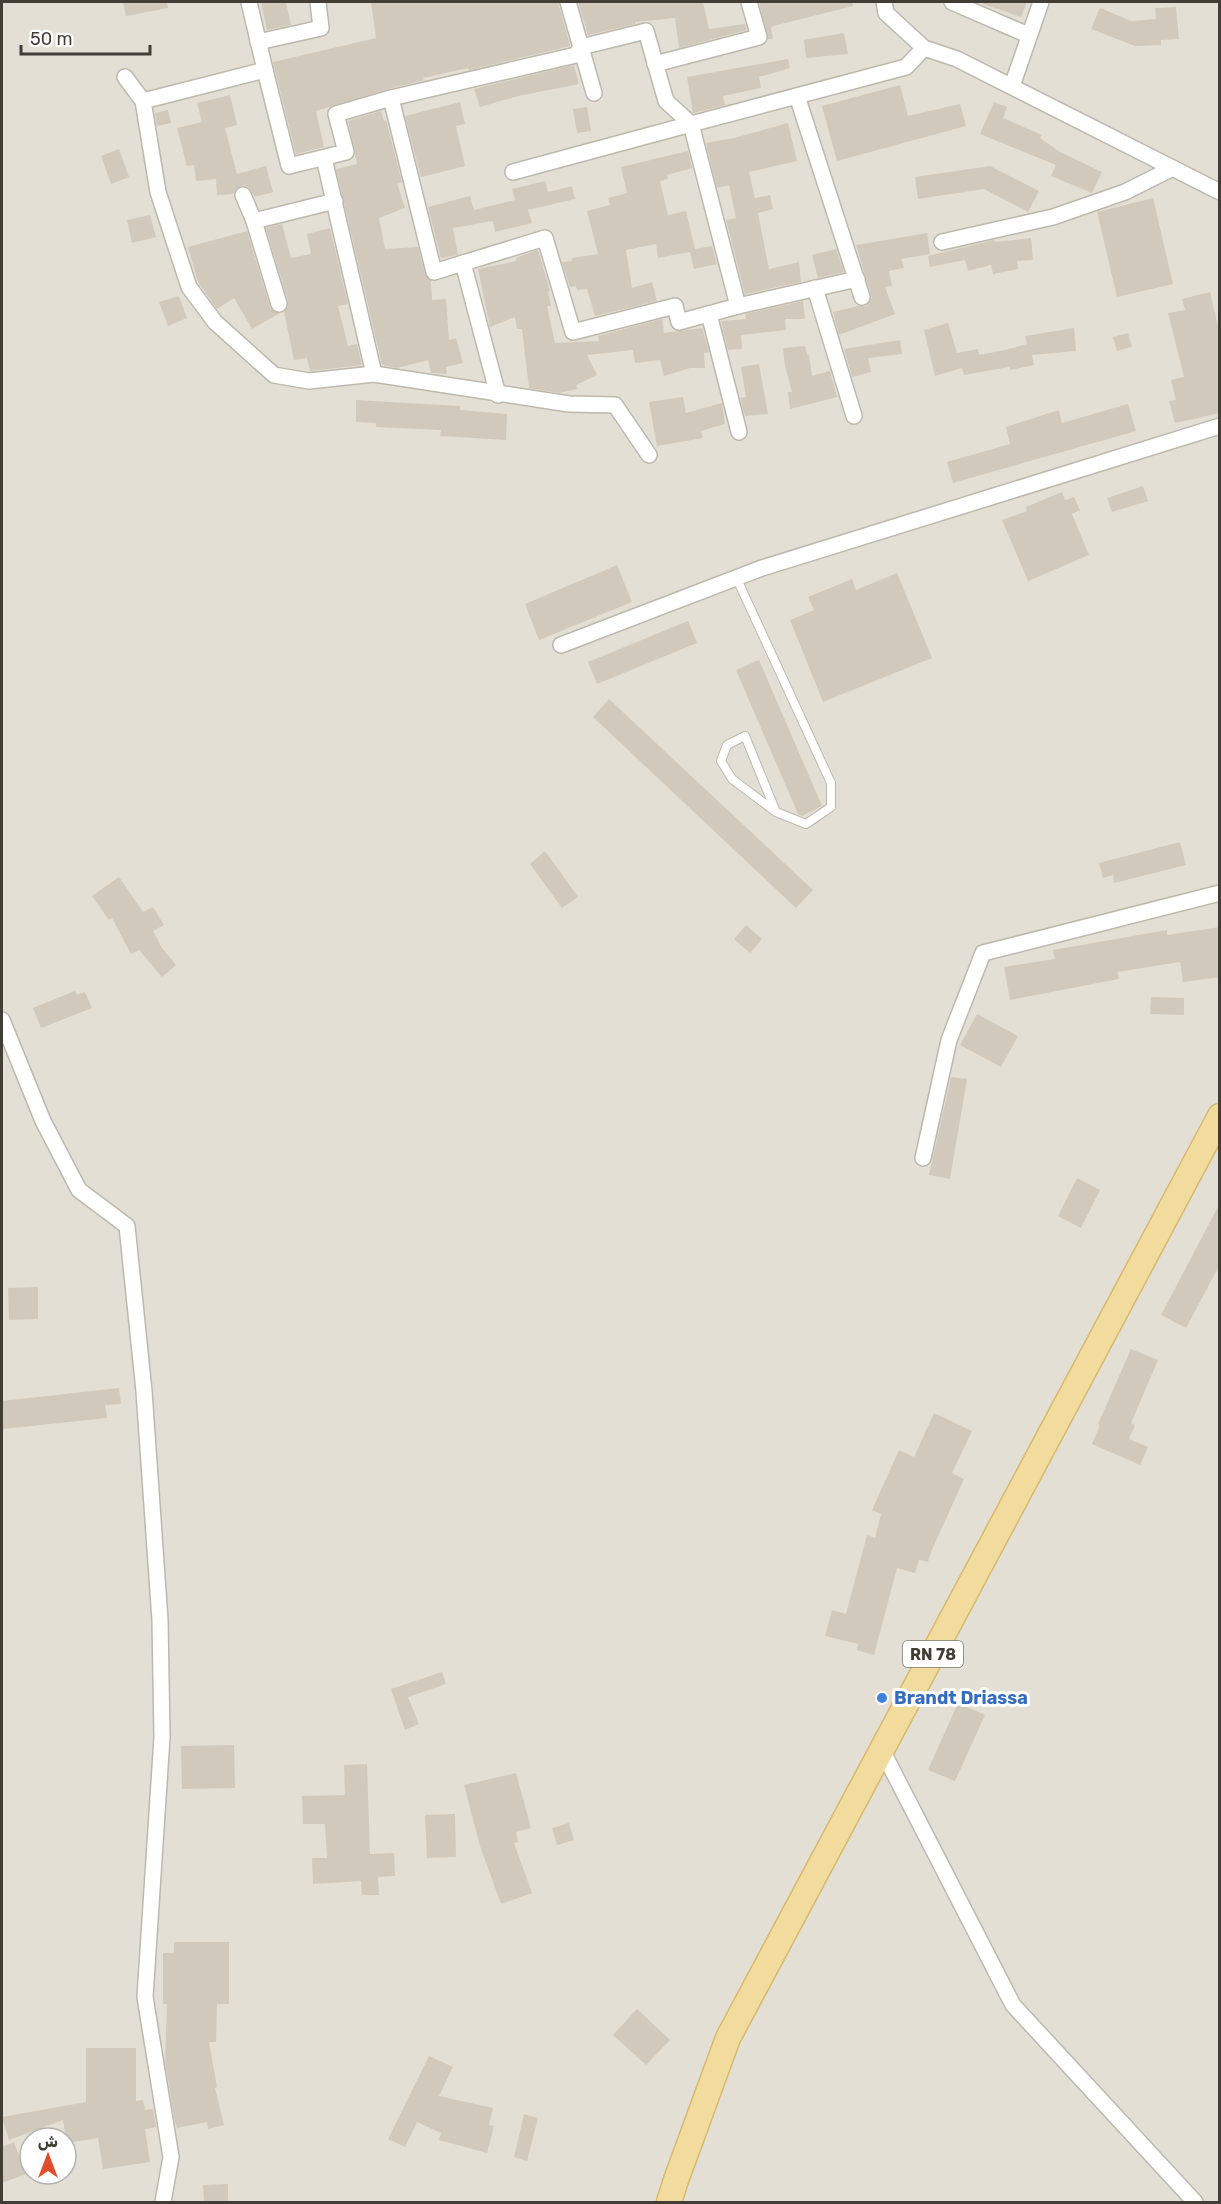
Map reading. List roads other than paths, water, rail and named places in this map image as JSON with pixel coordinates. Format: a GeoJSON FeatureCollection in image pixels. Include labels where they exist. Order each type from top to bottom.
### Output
{"type":"FeatureCollection","features":[{"type":"Feature","properties":{"kind":"main road","name":"RN 78"},"geometry":{"type":"LineString","coordinates":[[669,2202],[728,2038],[1220,1116]]}},
{"type":"Feature","properties":{"kind":"street"},"geometry":{"type":"LineString","coordinates":[[249,2],[289,166],[346,152],[336,114],[391,98],[576,54],[581,47],[645,31],[666,101],[691,124],[738,306]]}},
{"type":"Feature","properties":{"kind":"street"},"geometry":{"type":"LineString","coordinates":[[258,42],[321,28],[318,2]]}},
{"type":"Feature","properties":{"kind":"street"},"geometry":{"type":"LineString","coordinates":[[568,2],[594,93]]}},
{"type":"Feature","properties":{"kind":"street"},"geometry":{"type":"LineString","coordinates":[[655,64],[759,37],[749,2]]}},
{"type":"Feature","properties":{"kind":"street"},"geometry":{"type":"LineString","coordinates":[[884,2],[886,13],[924,48],[957,59],[1220,192]]}},
{"type":"Feature","properties":{"kind":"street"},"geometry":{"type":"LineString","coordinates":[[952,2],[1028,35]]}},
{"type":"Feature","properties":{"kind":"street"},"geometry":{"type":"LineString","coordinates":[[1012,86],[1041,2]]}},
{"type":"Feature","properties":{"kind":"street"},"geometry":{"type":"LineString","coordinates":[[513,172],[906,67],[924,48]]}},
{"type":"Feature","properties":{"kind":"street"},"geometry":{"type":"LineString","coordinates":[[142,101],[265,70]]}},
{"type":"Feature","properties":{"kind":"street"},"geometry":{"type":"LineString","coordinates":[[125,77],[142,101],[158,192],[189,287],[214,322],[274,375],[309,381],[374,374],[498,395],[569,404],[615,405],[649,455]]}},
{"type":"Feature","properties":{"kind":"street"},"geometry":{"type":"LineString","coordinates":[[797,96],[862,297]]}},
{"type":"Feature","properties":{"kind":"street"},"geometry":{"type":"LineString","coordinates":[[391,98],[434,272],[545,238],[573,332],[675,306],[679,322],[857,279]]}},
{"type":"Feature","properties":{"kind":"street"},"geometry":{"type":"LineString","coordinates":[[324,158],[374,374]]}},
{"type":"Feature","properties":{"kind":"street"},"geometry":{"type":"LineString","coordinates":[[942,242],[1053,217],[1125,192],[1173,168]]}},
{"type":"Feature","properties":{"kind":"street"},"geometry":{"type":"LineString","coordinates":[[243,195],[254,220],[279,304]]}},
{"type":"Feature","properties":{"kind":"street"},"geometry":{"type":"LineString","coordinates":[[254,220],[335,201]]}},
{"type":"Feature","properties":{"kind":"street"},"geometry":{"type":"LineString","coordinates":[[463,263],[498,395]]}},
{"type":"Feature","properties":{"kind":"street"},"geometry":{"type":"LineString","coordinates":[[815,288],[854,416]]}},
{"type":"Feature","properties":{"kind":"street"},"geometry":{"type":"LineString","coordinates":[[709,314],[740,432]]}},
{"type":"Feature","properties":{"kind":"street"},"geometry":{"type":"LineString","coordinates":[[561,645],[736,577],[1220,426]]}},
{"type":"Feature","properties":{"kind":"street"},"geometry":{"type":"LineString","coordinates":[[923,1158],[950,1040],[983,953],[1220,892]]}},
{"type":"Feature","properties":{"kind":"street"},"geometry":{"type":"LineString","coordinates":[[2,1020],[43,1121],[79,1190],[127,1226],[144,1391],[160,1620],[162,1737],[145,1996],[171,2157],[163,2202]]}},
{"type":"Feature","properties":{"kind":"street"},"geometry":{"type":"LineString","coordinates":[[882,1750],[1013,2005],[1195,2202]]}},
{"type":"Feature","properties":{"kind":"lane"},"geometry":{"type":"LineString","coordinates":[[736,577],[831,783],[831,807],[806,824],[776,812],[732,779],[721,760],[727,745],[745,736],[776,812]]}},
{"type":"Feature","properties":{"kind":"place","name":"Brandt Driassa"},"geometry":{"type":"Point","coordinates":[882,1698]}}]}
